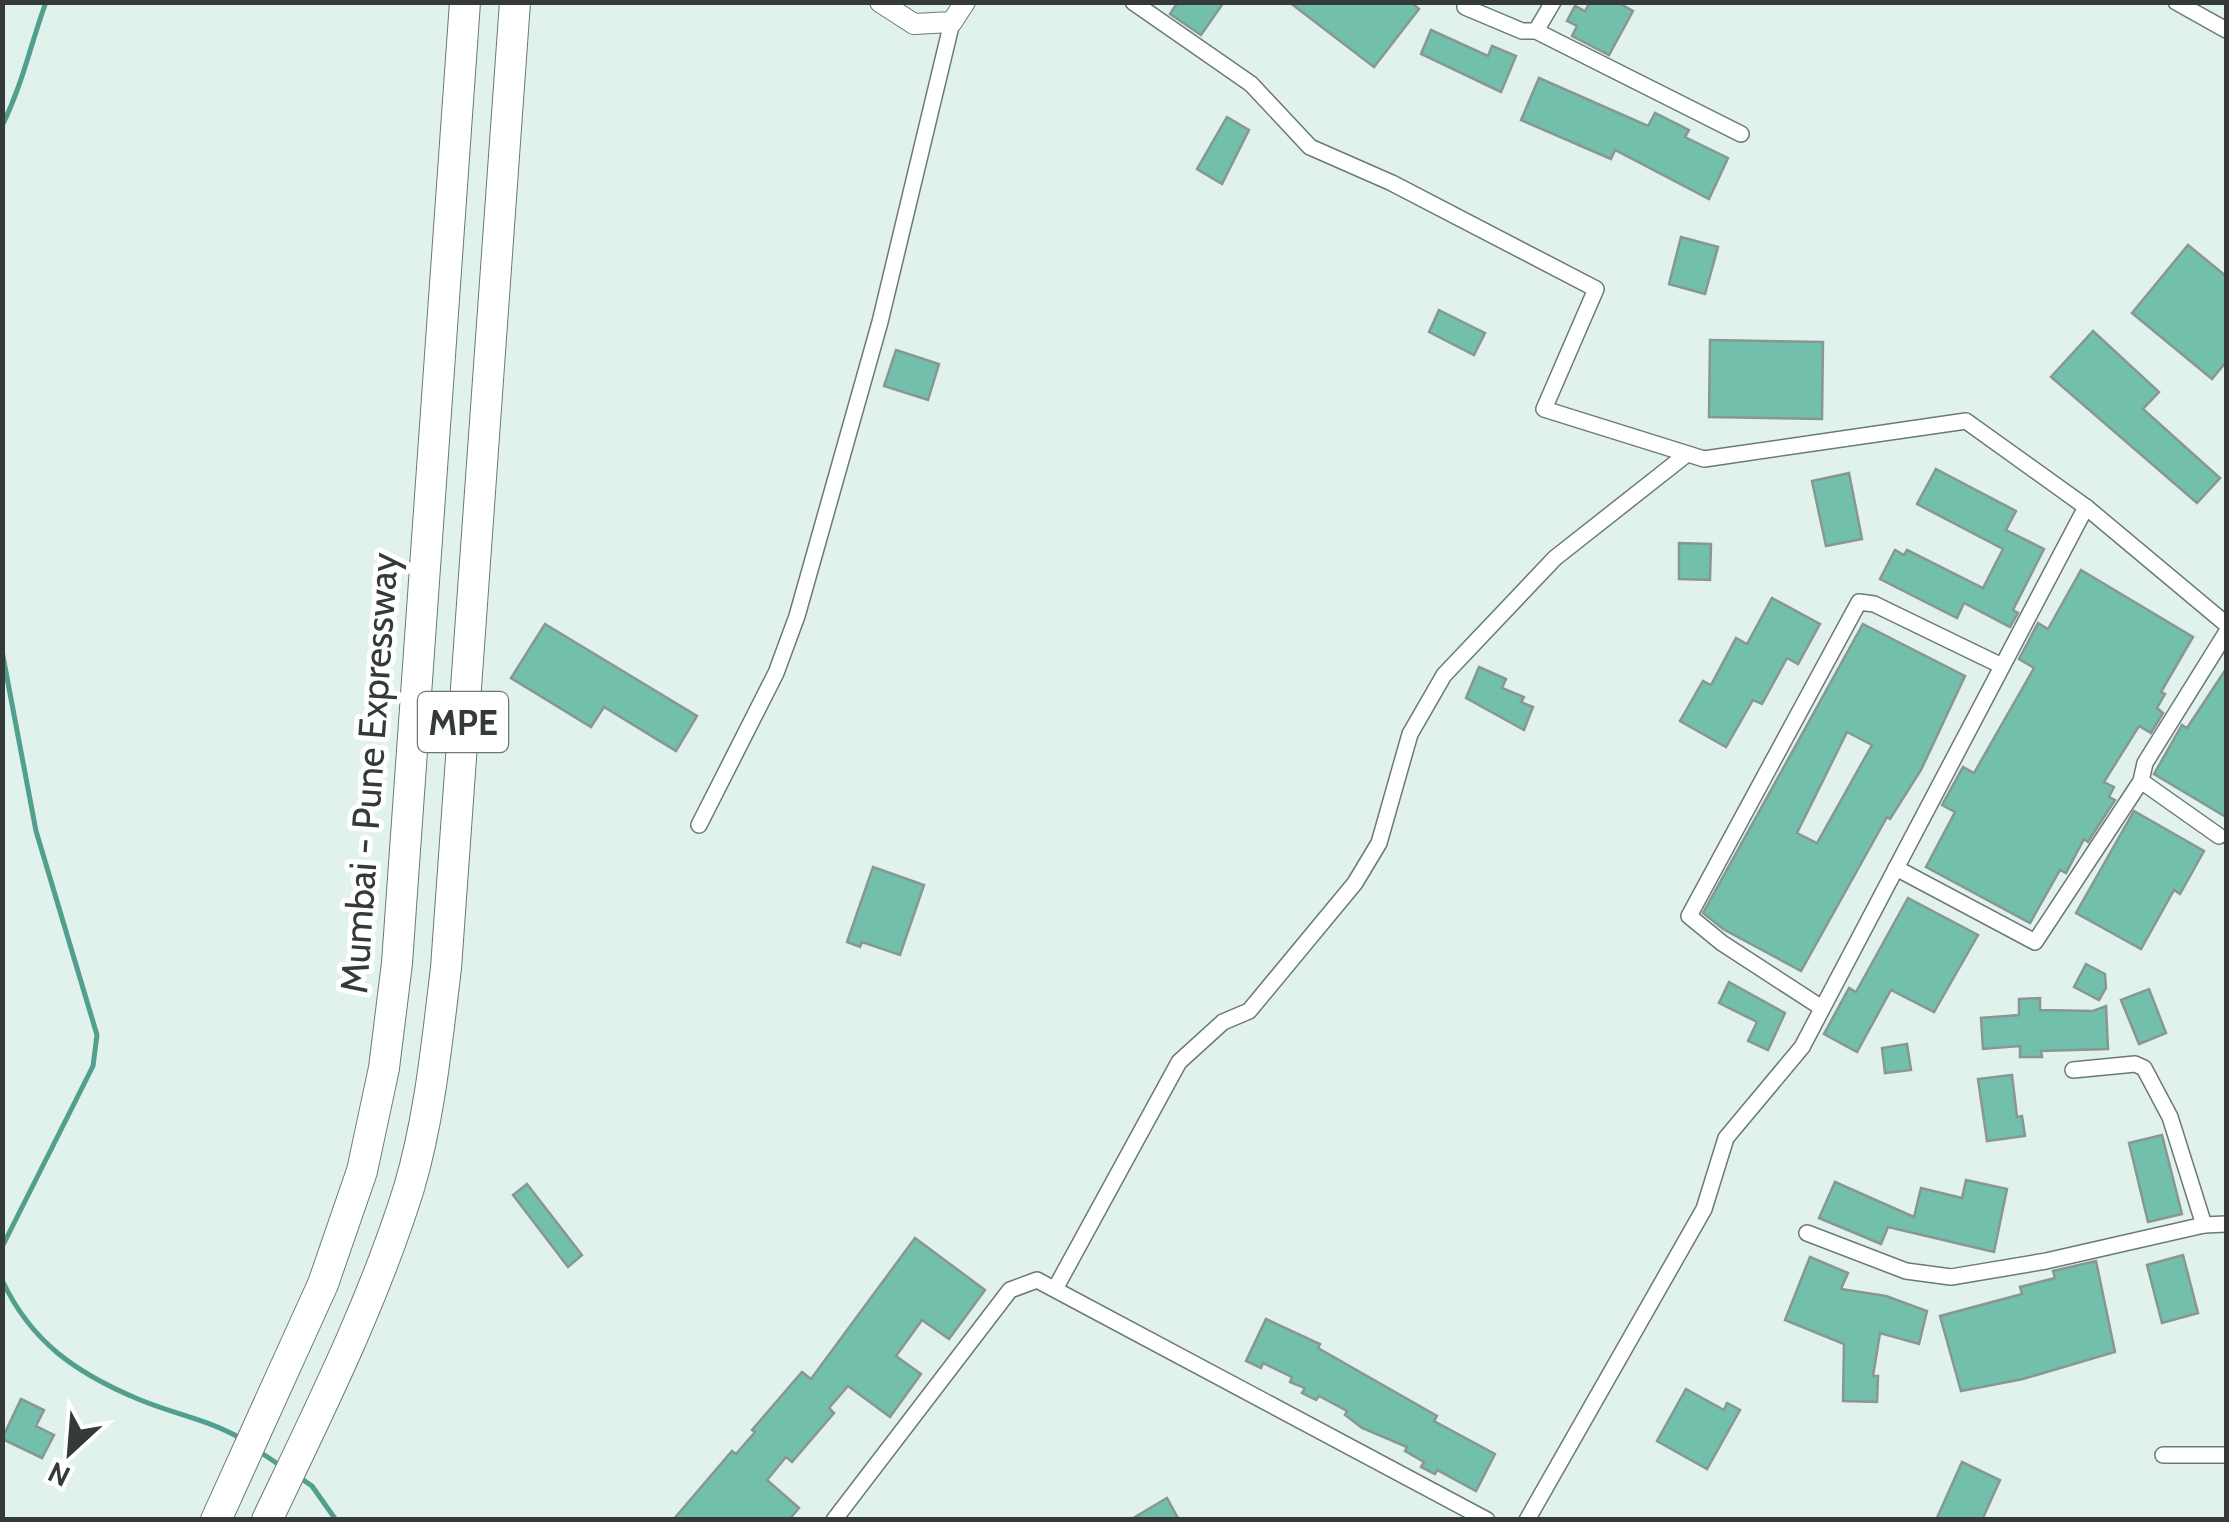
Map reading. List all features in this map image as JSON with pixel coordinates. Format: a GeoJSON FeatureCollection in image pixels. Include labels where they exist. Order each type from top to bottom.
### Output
{"type":"FeatureCollection","features":[{"type":"Feature","properties":{"kind":"highway","name":"Mumbai - Pune Expressway"},"geometry":{"type":"LineString","coordinates":[[216,1520],[330,1265],[362,1171],[384,1068],[398,944],[465,2]]}},
{"type":"Feature","properties":{"kind":"highway","name":"MPE"},"geometry":{"type":"LineString","coordinates":[[268,1520],[369,1302],[410,1184],[433,1076],[446,968],[514,2]]}},
{"type":"Feature","properties":{"kind":"street"},"geometry":{"type":"LineString","coordinates":[[880,2],[914,24],[952,22]]}},
{"type":"Feature","properties":{"kind":"street"},"geometry":{"type":"LineString","coordinates":[[698,825],[776,673],[797,616],[880,322],[952,22],[965,2]]}},
{"type":"Feature","properties":{"kind":"street"},"geometry":{"type":"LineString","coordinates":[[1133,2],[1251,84],[1310,148],[1392,183],[1596,288],[1544,409],[1704,459],[1966,420],[2086,507],[2226,624]]}},
{"type":"Feature","properties":{"kind":"street"},"geometry":{"type":"LineString","coordinates":[[1536,31],[1553,2]]}},
{"type":"Feature","properties":{"kind":"street"},"geometry":{"type":"LineString","coordinates":[[2176,2],[2226,30]]}},
{"type":"Feature","properties":{"kind":"street"},"geometry":{"type":"LineString","coordinates":[[1465,6],[1522,31],[1536,31],[1741,134]]}},
{"type":"Feature","properties":{"kind":"street"},"geometry":{"type":"LineString","coordinates":[[1054,1289],[1179,1062],[1223,1022],[1249,1010],[1355,883],[1379,843],[1410,734],[1444,675],[1555,558],[1687,454]]}},
{"type":"Feature","properties":{"kind":"street"},"geometry":{"type":"LineString","coordinates":[[1527,1520],[1704,1209],[1726,1138],[1802,1047],[2086,507]]}},
{"type":"Feature","properties":{"kind":"street"},"geometry":{"type":"LineString","coordinates":[[1822,1008],[1722,943],[1689,916],[1859,602],[1874,604],[2002,666]]}},
{"type":"Feature","properties":{"kind":"street"},"geometry":{"type":"LineString","coordinates":[[1896,868],[2035,942],[2141,780],[2145,763],[2226,633]]}},
{"type":"Feature","properties":{"kind":"street"},"geometry":{"type":"LineString","coordinates":[[2141,780],[2218,836]]}},
{"type":"Feature","properties":{"kind":"street"},"geometry":{"type":"LineString","coordinates":[[2073,1070],[2135,1064],[2144,1068],[2170,1117],[2204,1224]]}},
{"type":"Feature","properties":{"kind":"street"},"geometry":{"type":"LineString","coordinates":[[1806,1232],[1906,1270],[1951,1277],[2046,1261],[2204,1224],[2226,1224]]}},
{"type":"Feature","properties":{"kind":"street"},"geometry":{"type":"LineString","coordinates":[[834,1520],[1010,1290],[1037,1280],[1487,1520]]}},
{"type":"Feature","properties":{"kind":"street"},"geometry":{"type":"LineString","coordinates":[[2163,1454],[2226,1455]]}},
{"type":"Feature","properties":{"kind":"building"},"geometry":{"type":"Polygon","coordinates":[[[1178,2],[1224,2],[1201,35],[1170,14],[1178,2]]]}},
{"type":"Feature","properties":{"kind":"building"},"geometry":{"type":"Polygon","coordinates":[[[1289,2],[1411,2],[1419,9],[1374,67],[1289,2]]]}},
{"type":"Feature","properties":{"kind":"building"},"geometry":{"type":"Polygon","coordinates":[[[1590,2],[1617,2],[1633,11],[1609,55],[1572,36],[1577,26],[1567,21],[1575,6],[1585,11],[1590,2]]]}},
{"type":"Feature","properties":{"kind":"building"},"geometry":{"type":"Polygon","coordinates":[[[1431,30],[1488,56],[1492,46],[1516,56],[1501,92],[1421,54],[1431,30]]]}},
{"type":"Feature","properties":{"kind":"building"},"geometry":{"type":"Polygon","coordinates":[[[1539,78],[1648,126],[1655,113],[1689,130],[1685,137],[1728,158],[1709,199],[1615,150],[1611,159],[1521,120],[1539,78]]]}},
{"type":"Feature","properties":{"kind":"building"},"geometry":{"type":"Polygon","coordinates":[[[1227,117],[1249,130],[1222,184],[1197,169],[1227,117]]]}},
{"type":"Feature","properties":{"kind":"building"},"geometry":{"type":"Polygon","coordinates":[[[1681,237],[1718,247],[1705,294],[1669,284],[1681,237]]]}},
{"type":"Feature","properties":{"kind":"building"},"geometry":{"type":"Polygon","coordinates":[[[2188,245],[2226,276],[2226,362],[2212,379],[2132,313],[2188,245]]]}},
{"type":"Feature","properties":{"kind":"building"},"geometry":{"type":"Polygon","coordinates":[[[1439,310],[1485,333],[1474,355],[1429,332],[1439,310]]]}},
{"type":"Feature","properties":{"kind":"building"},"geometry":{"type":"Polygon","coordinates":[[[2093,331],[2159,392],[2143,409],[2220,478],[2197,503],[2051,377],[2093,331]]]}},
{"type":"Feature","properties":{"kind":"building"},"geometry":{"type":"Polygon","coordinates":[[[1710,340],[1823,342],[1822,419],[1709,417],[1710,340]]]}},
{"type":"Feature","properties":{"kind":"building"},"geometry":{"type":"Polygon","coordinates":[[[896,350],[939,364],[928,400],[884,386],[896,350]]]}},
{"type":"Feature","properties":{"kind":"building"},"geometry":{"type":"Polygon","coordinates":[[[1936,469],[2016,511],[2006,530],[2044,549],[2013,610],[2018,613],[2010,627],[1964,603],[1957,618],[1880,579],[1895,550],[1904,555],[1907,550],[1983,588],[2003,549],[1917,504],[1936,469]]]}},
{"type":"Feature","properties":{"kind":"building"},"geometry":{"type":"Polygon","coordinates":[[[1849,473],[1862,539],[1826,546],[1812,481],[1849,473]]]}},
{"type":"Feature","properties":{"kind":"building"},"geometry":{"type":"Polygon","coordinates":[[[1679,543],[1711,544],[1710,580],[1679,579],[1679,543]]]}},
{"type":"Feature","properties":{"kind":"building"},"geometry":{"type":"Polygon","coordinates":[[[2081,570],[2193,637],[2161,692],[2165,694],[2157,708],[2163,713],[2151,733],[2139,726],[2104,782],[2114,787],[2109,797],[2115,800],[2088,842],[2084,839],[2066,873],[2060,870],[2030,923],[1926,867],[1955,812],[1942,805],[1963,767],[1974,773],[2034,668],[2019,659],[2038,623],[2048,629],[2081,570]]]}},
{"type":"Feature","properties":{"kind":"building"},"geometry":{"type":"Polygon","coordinates":[[[1772,598],[1820,624],[1798,664],[1787,658],[1762,704],[1753,700],[1726,747],[1680,721],[1703,681],[1711,685],[1736,638],[1747,644],[1772,598]]]}},
{"type":"Feature","properties":{"kind":"building"},"geometry":{"type":"Polygon","coordinates":[[[545,624],[697,716],[676,751],[604,707],[591,727],[511,678],[545,624]]]}},
{"type":"Feature","properties":{"kind":"building"},"geometry":{"type":"Polygon","coordinates":[[[1863,624],[1965,676],[1921,770],[1890,819],[1887,817],[1801,971],[1723,929],[1703,913],[1863,624]],[[1847,732],[1797,833],[1817,843],[1872,745],[1847,732]]]}},
{"type":"Feature","properties":{"kind":"building"},"geometry":{"type":"Polygon","coordinates":[[[1479,667],[1506,679],[1502,688],[1524,697],[1521,702],[1533,707],[1524,730],[1466,698],[1479,667]]]}},
{"type":"Feature","properties":{"kind":"building"},"geometry":{"type":"Polygon","coordinates":[[[2226,669],[2226,817],[2154,774],[2182,725],[2187,728],[2226,669]]]}},
{"type":"Feature","properties":{"kind":"building"},"geometry":{"type":"Polygon","coordinates":[[[2134,811],[2204,851],[2180,894],[2174,890],[2141,949],[2076,913],[2134,811]]]}},
{"type":"Feature","properties":{"kind":"building"},"geometry":{"type":"Polygon","coordinates":[[[873,867],[924,885],[900,955],[862,942],[860,947],[847,942],[873,867]]]}},
{"type":"Feature","properties":{"kind":"building"},"geometry":{"type":"Polygon","coordinates":[[[1908,898],[1978,935],[1934,1012],[1891,990],[1857,1052],[1824,1034],[1849,988],[1856,992],[1908,898]]]}},
{"type":"Feature","properties":{"kind":"building"},"geometry":{"type":"Polygon","coordinates":[[[2086,964],[2105,974],[2106,988],[2099,1000],[2074,987],[2086,964]]]}},
{"type":"Feature","properties":{"kind":"building"},"geometry":{"type":"Polygon","coordinates":[[[1729,982],[1785,1013],[1768,1050],[1748,1041],[1757,1022],[1719,1003],[1729,982]]]}},
{"type":"Feature","properties":{"kind":"building"},"geometry":{"type":"Polygon","coordinates":[[[2149,989],[2166,1033],[2139,1044],[2121,1000],[2149,989]]]}},
{"type":"Feature","properties":{"kind":"building"},"geometry":{"type":"Polygon","coordinates":[[[2040,998],[2040,1010],[2093,1011],[2106,1006],[2108,1049],[2041,1051],[2042,1057],[2020,1057],[2020,1046],[1983,1049],[1981,1018],[2019,1015],[2019,999],[2040,998]]]}},
{"type":"Feature","properties":{"kind":"building"},"geometry":{"type":"Polygon","coordinates":[[[1907,1044],[1911,1070],[1885,1073],[1882,1048],[1907,1044]]]}},
{"type":"Feature","properties":{"kind":"building"},"geometry":{"type":"Polygon","coordinates":[[[2012,1075],[2017,1117],[2022,1116],[2025,1136],[1987,1141],[1978,1079],[2012,1075]]]}},
{"type":"Feature","properties":{"kind":"building"},"geometry":{"type":"Polygon","coordinates":[[[2162,1135],[2182,1214],[2148,1222],[2129,1143],[2162,1135]]]}},
{"type":"Feature","properties":{"kind":"building"},"geometry":{"type":"Polygon","coordinates":[[[1966,1180],[2007,1189],[1994,1252],[1888,1227],[1881,1244],[1819,1218],[1835,1182],[1914,1217],[1921,1188],[1962,1198],[1966,1180]]]}},
{"type":"Feature","properties":{"kind":"building"},"geometry":{"type":"Polygon","coordinates":[[[527,1184],[582,1255],[568,1267],[513,1195],[527,1184]]]}},
{"type":"Feature","properties":{"kind":"building"},"geometry":{"type":"Polygon","coordinates":[[[915,1238],[985,1290],[949,1339],[922,1320],[896,1356],[921,1374],[890,1417],[848,1386],[829,1408],[834,1413],[792,1462],[786,1457],[767,1480],[799,1508],[789,1520],[673,1520],[732,1451],[736,1454],[802,1372],[811,1379],[915,1238]]]}},
{"type":"Feature","properties":{"kind":"building"},"geometry":{"type":"Polygon","coordinates":[[[2183,1255],[2198,1313],[2162,1323],[2147,1265],[2183,1255]]]}},
{"type":"Feature","properties":{"kind":"building"},"geometry":{"type":"Polygon","coordinates":[[[1810,1257],[1848,1273],[1841,1289],[1886,1296],[1927,1311],[1919,1344],[1880,1333],[1873,1376],[1878,1376],[1877,1402],[1843,1401],[1844,1344],[1785,1320],[1810,1257]]]}},
{"type":"Feature","properties":{"kind":"building"},"geometry":{"type":"Polygon","coordinates":[[[2096,1261],[2115,1352],[2023,1379],[1961,1391],[1940,1316],[2022,1294],[2020,1287],[2055,1278],[2053,1271],[2096,1261]]]}},
{"type":"Feature","properties":{"kind":"building"},"geometry":{"type":"Polygon","coordinates":[[[1266,1319],[1320,1344],[1318,1348],[1437,1416],[1434,1421],[1495,1454],[1476,1491],[1437,1470],[1435,1474],[1421,1467],[1424,1462],[1405,1451],[1407,1447],[1362,1428],[1345,1415],[1347,1411],[1319,1396],[1316,1400],[1302,1393],[1305,1388],[1290,1382],[1292,1377],[1263,1363],[1261,1368],[1246,1361],[1266,1319]]]}},
{"type":"Feature","properties":{"kind":"building"},"geometry":{"type":"Polygon","coordinates":[[[1686,1389],[1724,1410],[1727,1403],[1740,1410],[1707,1469],[1657,1441],[1686,1389]]]}},
{"type":"Feature","properties":{"kind":"building"},"geometry":{"type":"Polygon","coordinates":[[[21,1399],[44,1410],[36,1426],[54,1435],[42,1458],[2,1439],[21,1399]]]}},
{"type":"Feature","properties":{"kind":"building"},"geometry":{"type":"Polygon","coordinates":[[[1962,1462],[2000,1480],[1982,1520],[1936,1520],[1962,1462]]]}},
{"type":"Feature","properties":{"kind":"building"},"geometry":{"type":"Polygon","coordinates":[[[1167,1498],[1179,1520],[1130,1520],[1167,1498]]]}},
{"type":"Feature","properties":{"kind":"waterway"},"geometry":{"type":"LineString","coordinates":[[2,126],[46,2]]}},
{"type":"Feature","properties":{"kind":"waterway"},"geometry":{"type":"LineString","coordinates":[[2,651],[36,831],[97,1035],[93,1066],[2,1247]]}},
{"type":"Feature","properties":{"kind":"waterway"},"geometry":{"type":"LineString","coordinates":[[2,1280],[41,1338],[75,1366],[138,1399],[240,1438]]}},
{"type":"Feature","properties":{"kind":"waterway"},"geometry":{"type":"LineString","coordinates":[[257,1450],[281,1466]]}},
{"type":"Feature","properties":{"kind":"waterway"},"geometry":{"type":"LineString","coordinates":[[299,1477],[312,1486],[336,1520]]}}]}
